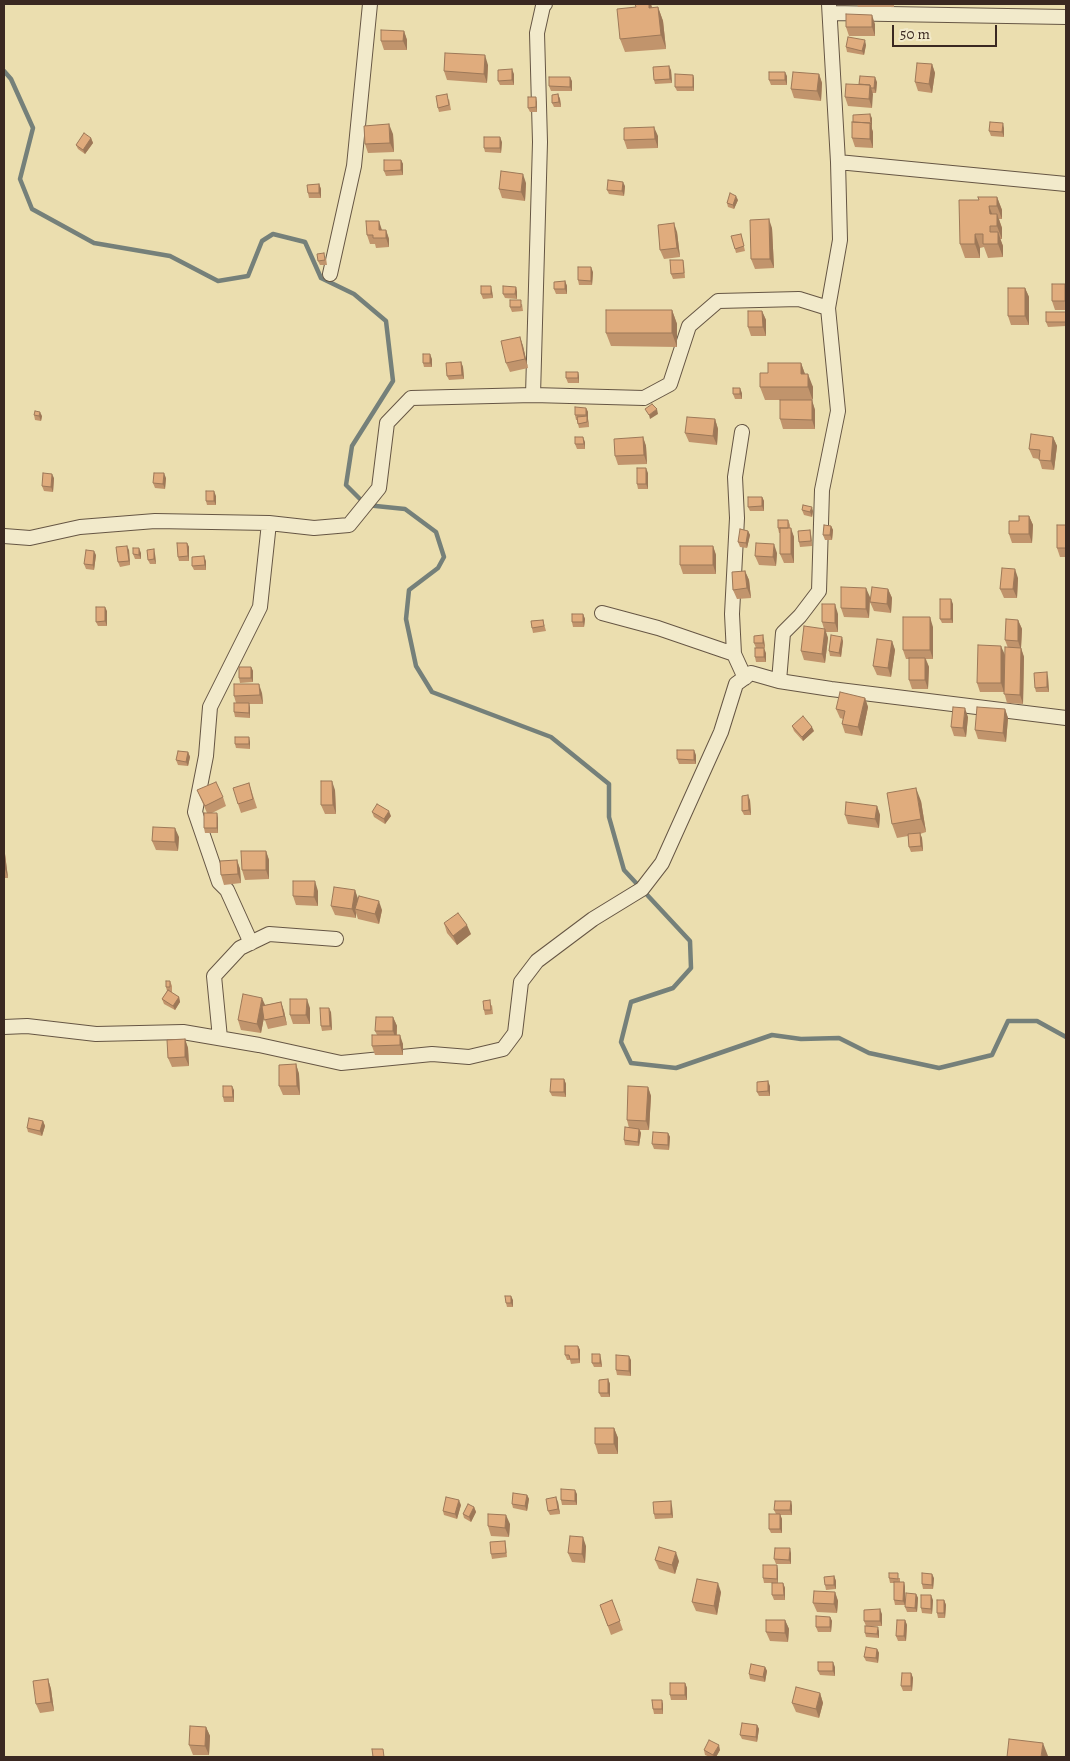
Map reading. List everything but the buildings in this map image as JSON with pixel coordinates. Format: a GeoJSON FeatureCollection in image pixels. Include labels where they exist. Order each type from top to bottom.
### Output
{"type":"FeatureCollection","features":[{"type":"Feature","properties":{"kind":"street"},"geometry":{"type":"LineString","coordinates":[[330,274],[354,166],[370,4]]}},
{"type":"Feature","properties":{"kind":"street"},"geometry":{"type":"LineString","coordinates":[[533,396],[540,142],[537,33],[545,4]]}},
{"type":"Feature","properties":{"kind":"street"},"geometry":{"type":"LineString","coordinates":[[779,681],[783,633],[800,616],[819,591],[822,490],[838,411],[828,308],[840,240],[838,162],[829,8],[1066,17]]}},
{"type":"Feature","properties":{"kind":"street"},"geometry":{"type":"LineString","coordinates":[[838,162],[1066,184]]}},
{"type":"Feature","properties":{"kind":"street"},"geometry":{"type":"LineString","coordinates":[[4,536],[30,538],[80,527],[154,521],[269,523],[314,528],[349,525],[379,488],[387,423],[411,398],[533,396],[644,398],[670,384],[689,326],[718,301],[799,299],[828,308]]}},
{"type":"Feature","properties":{"kind":"street"},"geometry":{"type":"LineString","coordinates":[[742,432],[735,477],[737,518],[732,614],[734,654],[745,678]]}},
{"type":"Feature","properties":{"kind":"street"},"geometry":{"type":"LineString","coordinates":[[251,943],[227,890],[220,882],[195,812],[206,756],[210,707],[260,607],[269,523]]}},
{"type":"Feature","properties":{"kind":"street"},"geometry":{"type":"LineString","coordinates":[[602,612],[658,628],[734,654]]}},
{"type":"Feature","properties":{"kind":"street"},"geometry":{"type":"LineString","coordinates":[[4,1027],[27,1026],[96,1034],[183,1032],[341,1062],[432,1054],[470,1057],[503,1049],[515,1033],[521,982],[537,961],[593,919],[642,890],[662,864],[721,732],[736,684],[751,673],[779,681],[1066,718]]}},
{"type":"Feature","properties":{"kind":"street"},"geometry":{"type":"LineString","coordinates":[[220,1038],[214,976],[240,948],[269,934],[336,939]]}},
{"type":"Feature","properties":{"kind":"waterway"},"geometry":{"type":"LineString","coordinates":[[4,71],[11,79],[33,128],[20,179],[32,209],[94,243],[170,256],[218,281],[248,276],[262,241],[273,234],[305,242],[321,278],[354,294],[386,321],[393,381],[352,446],[346,485],[366,505],[405,509],[436,532],[444,557],[438,568],[409,590],[406,619],[416,666],[432,692],[551,737],[609,784],[609,817],[624,870],[690,941],[691,968],[673,988],[631,1002],[621,1042],[631,1063],[676,1068],[772,1035],[801,1039],[839,1038],[869,1053],[939,1068],[992,1055],[1008,1021],[1037,1021],[1066,1037]]}}]}
